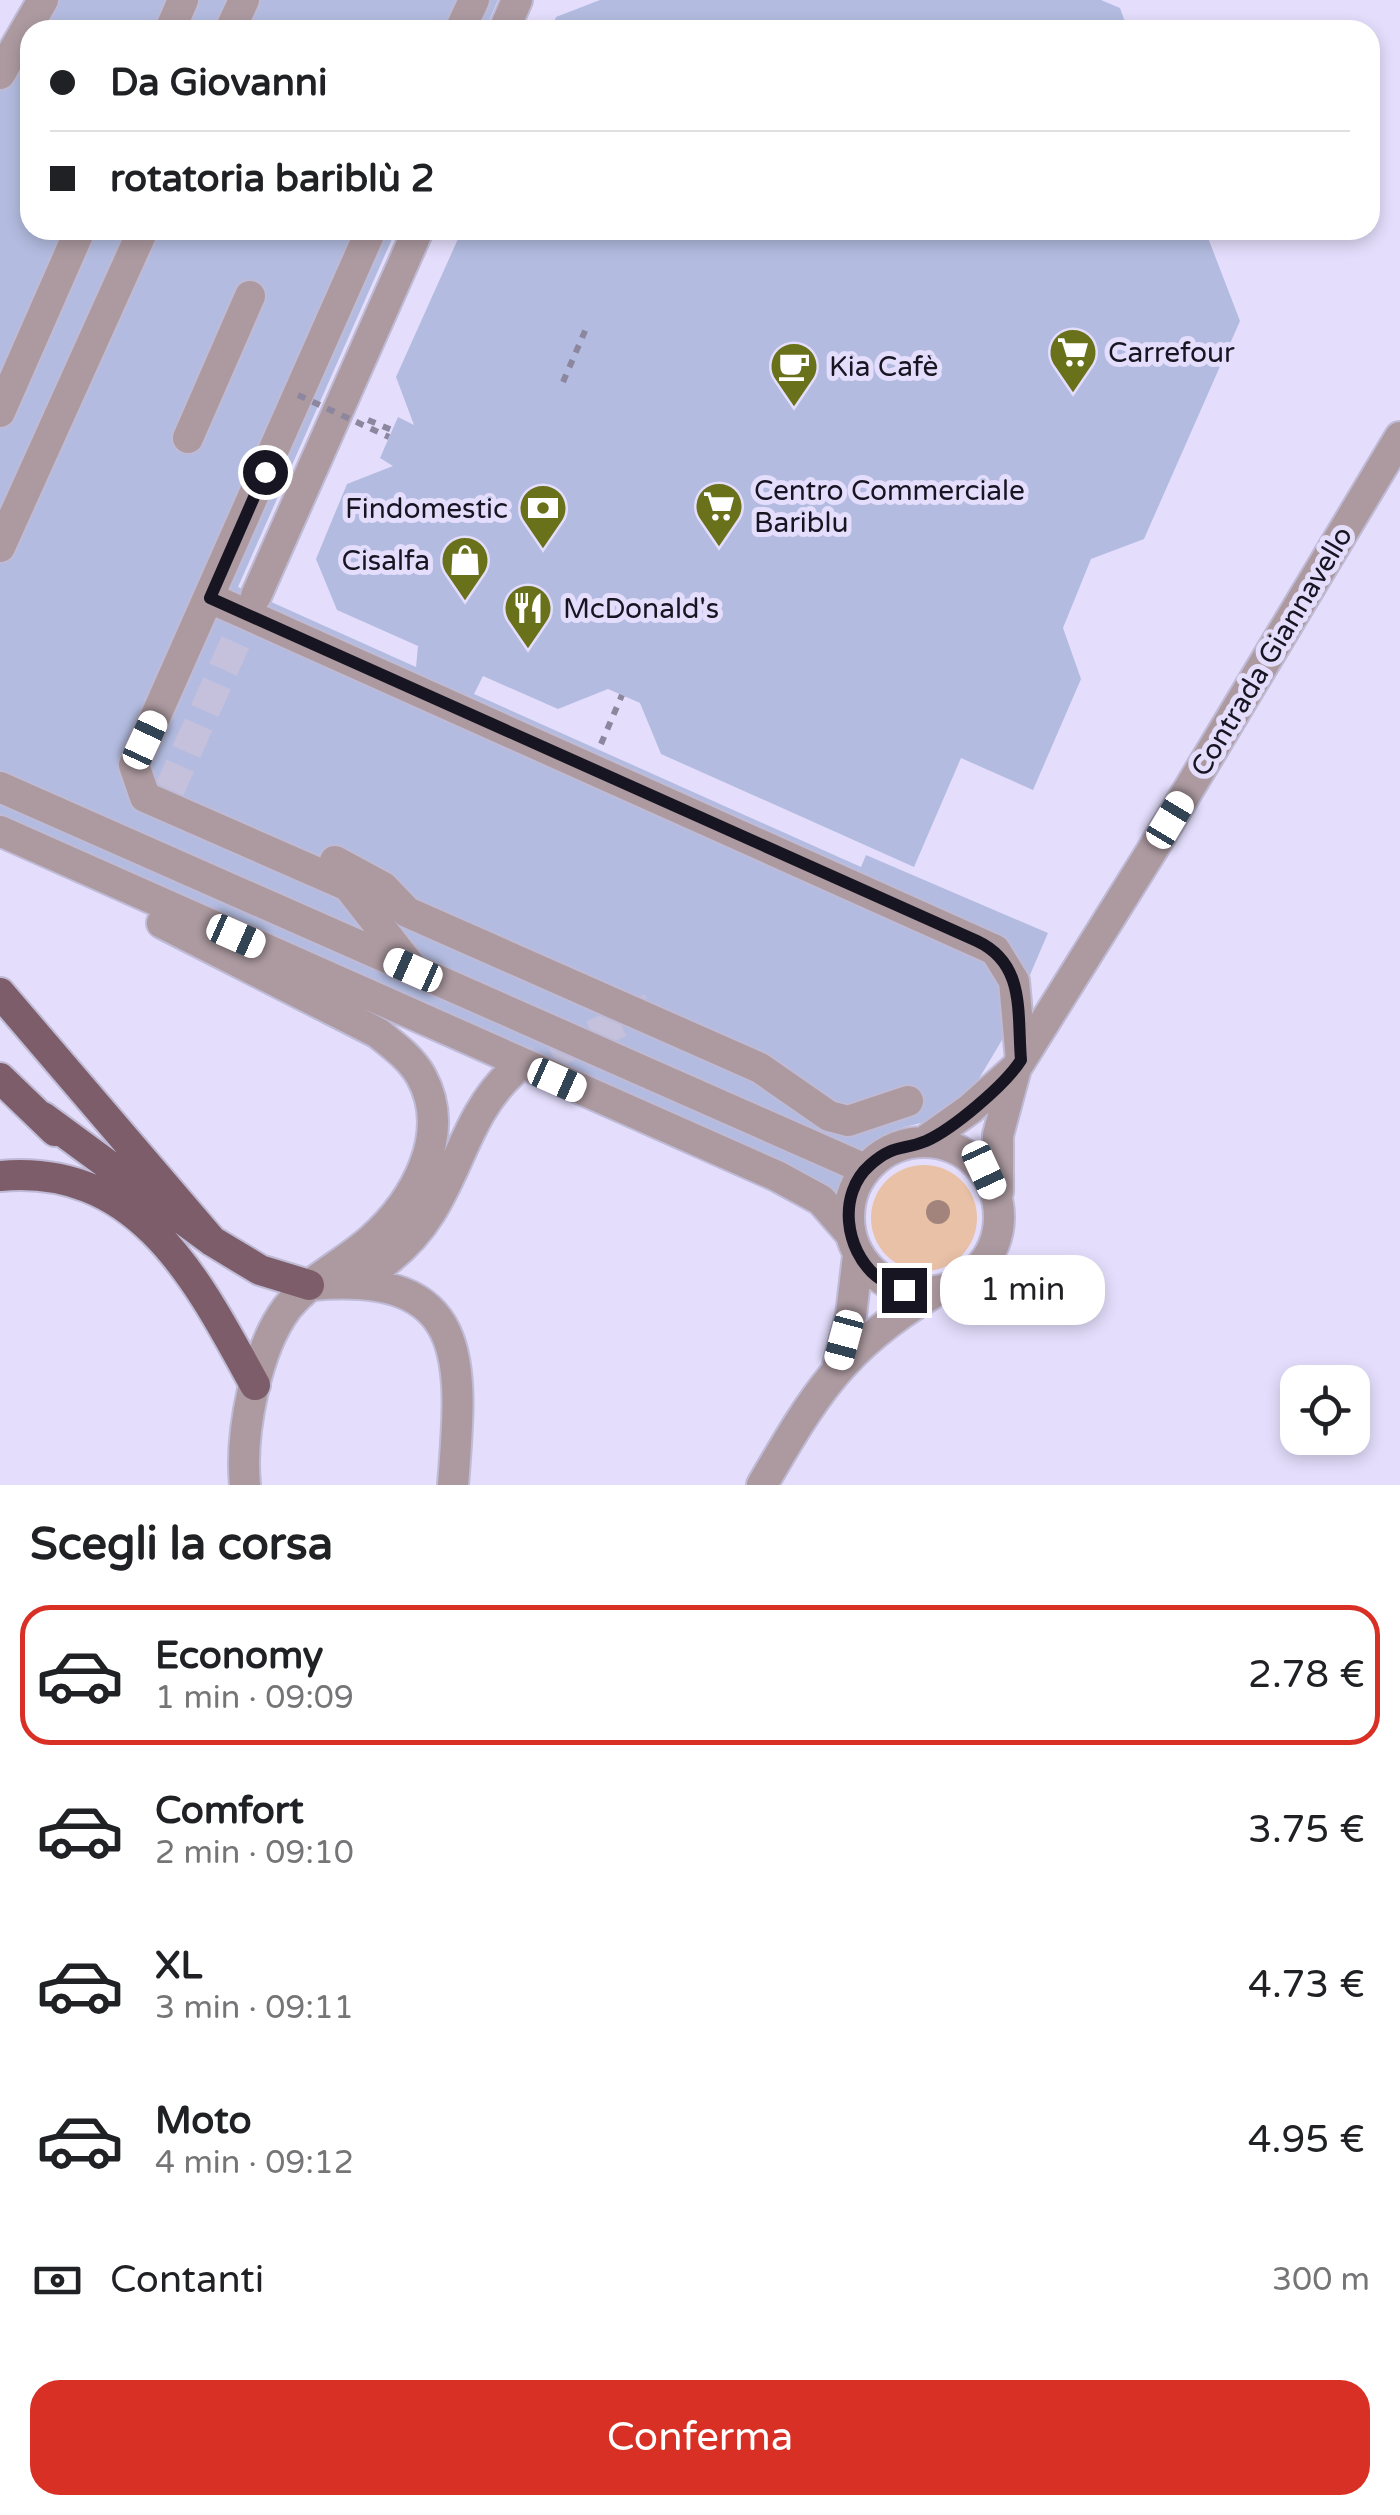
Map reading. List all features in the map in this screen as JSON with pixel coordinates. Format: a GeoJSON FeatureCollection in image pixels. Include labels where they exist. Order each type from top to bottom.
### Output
{"type":"FeatureCollection","features":[{"type":"Feature","properties":{"kind":"main road"},"geometry":{"type":"LineString","coordinates":[[0,993],[212,1242]]}},
{"type":"Feature","properties":{"kind":"main road"},"geometry":{"type":"LineString","coordinates":[[0,1078],[43,1118],[120,1204],[176,1251],[204,1292],[255,1385]]}},
{"type":"Feature","properties":{"kind":"main road"},"geometry":{"type":"LineString","coordinates":[[43,1118],[212,1242],[260,1270],[309,1286]]}},
{"type":"Feature","properties":{"kind":"main road"},"geometry":{"type":"LineString","coordinates":[[0,1176],[25,1174],[66,1179],[120,1204]]}},
{"type":"Feature","properties":{"kind":"street"},"geometry":{"type":"LineString","coordinates":[[0,74],[20,40]]}},
{"type":"Feature","properties":{"kind":"street"},"geometry":{"type":"LineString","coordinates":[[0,412],[76,240]]}},
{"type":"Feature","properties":{"kind":"street"},"geometry":{"type":"LineString","coordinates":[[0,546],[138,240]]}},
{"type":"Feature","properties":{"kind":"street"},"geometry":{"type":"LineString","coordinates":[[367,240],[134,765],[145,797],[348,886],[413,970]]}},
{"type":"Feature","properties":{"kind":"street"},"geometry":{"type":"LineString","coordinates":[[256,596],[414,240]]}},
{"type":"Feature","properties":{"kind":"street"},"geometry":{"type":"LineString","coordinates":[[188,438],[250,296]]}},
{"type":"Feature","properties":{"kind":"street","name":"Contrada Giannavello"},"geometry":{"type":"LineString","coordinates":[[1018,1064],[1400,437]]}},
{"type":"Feature","properties":{"kind":"street"},"geometry":{"type":"LineString","coordinates":[[0,831],[777,1176],[821,1200],[878,1278],[904,1290],[933,1292],[954,1287],[987,1261],[1000,1221],[998,1135],[1018,1064],[1014,981],[996,950],[210,598]]}},
{"type":"Feature","properties":{"kind":"street"},"geometry":{"type":"LineString","coordinates":[[3,785],[865,1168]]}},
{"type":"Feature","properties":{"kind":"street"},"geometry":{"type":"LineString","coordinates":[[332,860],[383,887],[407,912],[760,1068],[829,1116],[848,1121],[908,1100]]}},
{"type":"Feature","properties":{"kind":"street"},"geometry":{"type":"LineString","coordinates":[[94,872],[148,916],[378,1033],[406,1056],[421,1076],[434,1120],[432,1144],[410,1195],[370,1241],[309,1286],[288,1308],[267,1340],[255,1385],[244,1485]]}},
{"type":"Feature","properties":{"kind":"street"},"geometry":{"type":"LineString","coordinates":[[838,1366],[851,1316],[854,1244],[850,1198],[865,1168],[892,1148],[926,1141],[970,1109],[1018,1064]]}},
{"type":"Feature","properties":{"kind":"street"},"geometry":{"type":"LineString","coordinates":[[357,1281],[389,1262],[430,1214],[491,1092],[511,1073]]}},
{"type":"Feature","properties":{"kind":"street"},"geometry":{"type":"LineString","coordinates":[[926,1141],[958,1149],[984,1170],[998,1200]]}},
{"type":"Feature","properties":{"kind":"street"},"geometry":{"type":"LineString","coordinates":[[309,1286],[357,1281],[407,1292],[434,1314],[452,1346],[460,1393],[453,1485]]}},
{"type":"Feature","properties":{"kind":"street"},"geometry":{"type":"LineString","coordinates":[[762,1485],[804,1413],[838,1366],[887,1321],[933,1292]]}},
{"type":"Feature","properties":{"kind":"path"},"geometry":{"type":"LineString","coordinates":[[563,382],[588,324]]}},
{"type":"Feature","properties":{"kind":"path"},"geometry":{"type":"LineString","coordinates":[[298,395],[389,437]]}},
{"type":"Feature","properties":{"kind":"path"},"geometry":{"type":"LineString","coordinates":[[590,768],[622,695]]}},
{"type":"Feature","properties":{"kind":"shaded area"},"geometry":{"type":"Polygon","coordinates":[[[924,1165],[944,1169],[961,1181],[973,1198],[977,1218],[973,1238],[961,1255],[944,1267],[924,1271],[904,1267],[887,1255],[875,1238],[871,1218],[875,1198],[887,1181],[904,1169],[924,1165]]]}},
{"type":"Feature","properties":{"kind":"building"},"geometry":{"type":"Polygon","coordinates":[[[33,0],[498,0],[489,20],[21,20],[33,0]]]}},
{"type":"Feature","properties":{"kind":"building"},"geometry":{"type":"Polygon","coordinates":[[[600,0],[1101,0],[1120,8],[1124,20],[555,20],[600,0]]]}},
{"type":"Feature","properties":{"kind":"building"},"geometry":{"type":"Polygon","coordinates":[[[20,22],[20,240],[392,240],[238,587],[416,667],[418,646],[337,610],[316,559],[347,484],[393,466],[380,458],[398,417],[414,425],[396,377],[458,240],[1209,240],[1240,321],[1144,539],[1091,559],[1063,628],[1081,679],[1033,790],[961,758],[914,867],[661,754],[640,703],[608,689],[558,709],[483,676],[474,694],[861,867],[866,855],[1048,933],[1002,1040],[974,1087],[930,1121],[904,1127],[858,1153],[823,1223],[790,1197],[0,847],[0,55],[20,22]]]}},
{"type":"Feature","properties":{"kind":"tunnel"},"geometry":{"type":"LineString","coordinates":[[168,793],[256,596]]}},
{"type":"Feature","properties":{"kind":"tunnel"},"geometry":{"type":"LineString","coordinates":[[511,1073],[651,1008]]}},
{"type":"Feature","properties":{"kind":"place","name":"Carrefour"},"geometry":{"type":"Point","coordinates":[1073,394]}},
{"type":"Feature","properties":{"kind":"place","name":"Kia Cafè"},"geometry":{"type":"Point","coordinates":[794,408]}},
{"type":"Feature","properties":{"kind":"place","name":"Centro Commerciale Bariblu"},"geometry":{"type":"Point","coordinates":[719,548]}},
{"type":"Feature","properties":{"kind":"place","name":"Findomestic"},"geometry":{"type":"Point","coordinates":[543,550]}},
{"type":"Feature","properties":{"kind":"place","name":"Cisalfa"},"geometry":{"type":"Point","coordinates":[465,602]}},
{"type":"Feature","properties":{"kind":"place","name":"McDonald's"},"geometry":{"type":"Point","coordinates":[528,650]}},
{"type":"Feature","properties":{"kind":"route"},"geometry":{"type":"LineString","coordinates":[[265,472],[210,598],[977,941],[1003,958],[1014,981],[1021,1060],[1016,1068],[926,1141],[892,1148],[865,1168],[850,1198],[849,1232],[858,1256],[878,1278],[904,1290]]}}]}
